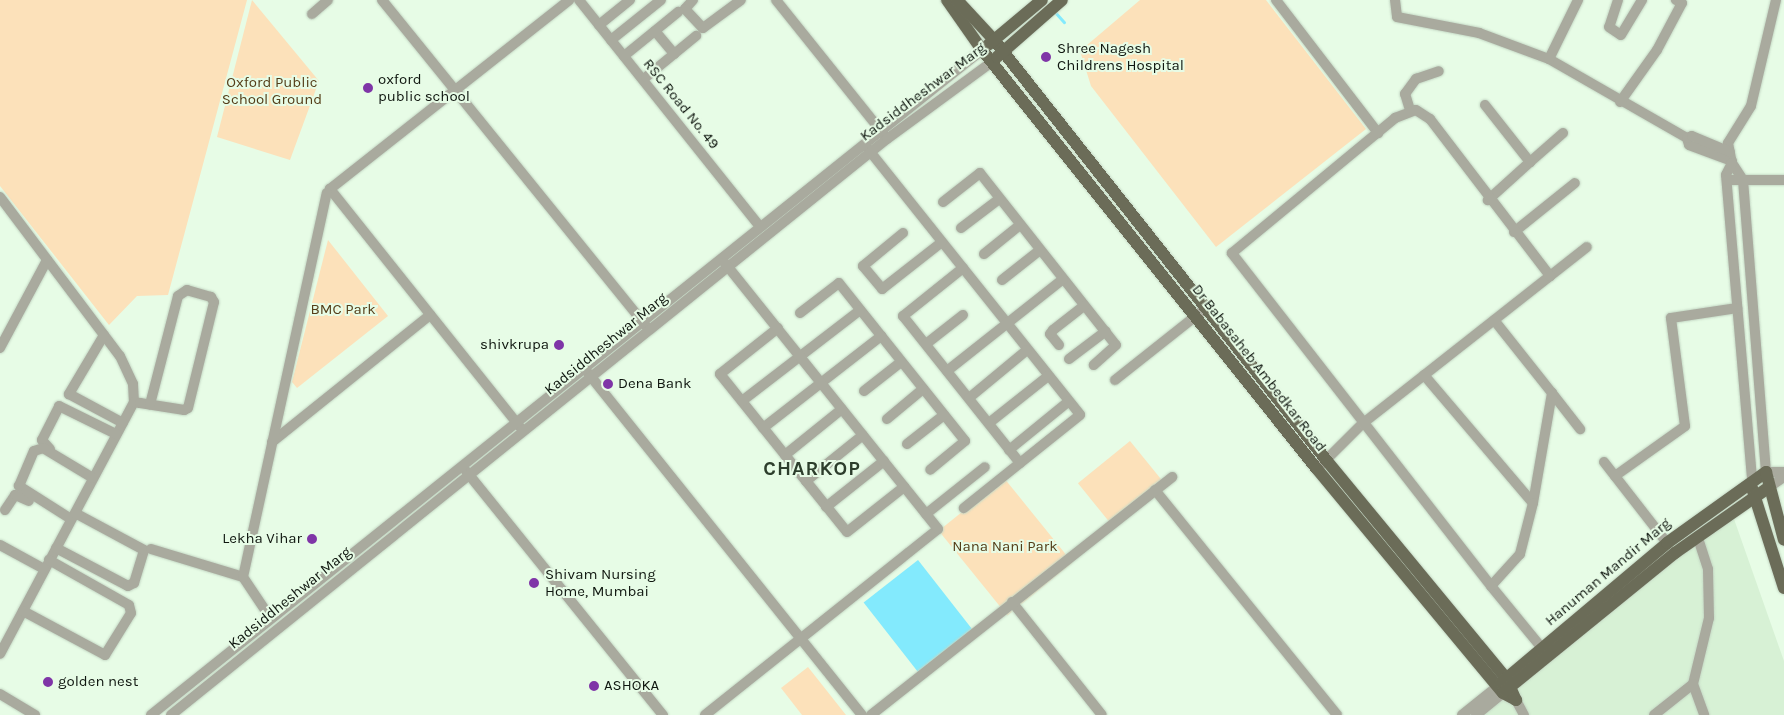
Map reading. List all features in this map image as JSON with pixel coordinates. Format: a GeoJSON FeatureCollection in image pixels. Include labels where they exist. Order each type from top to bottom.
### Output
{"type":"FeatureCollection","features":[{"type":"Feature","properties":{"kind":"main road","name":"Dr Babasaheb Ambedkar Road"},"geometry":{"type":"LineString","coordinates":[[947,0],[992,62],[1036,105]]}},
{"type":"Feature","properties":{"kind":"main road","name":"Dr Babasaheb Ambedkar Road"},"geometry":{"type":"LineString","coordinates":[[957,0],[994,40],[1036,105],[1202,311],[1322,465],[1366,527],[1516,700]]}},
{"type":"Feature","properties":{"kind":"main road","name":"Kadsiddheshwar Marg"},"geometry":{"type":"LineString","coordinates":[[982,50],[1042,0]]}},
{"type":"Feature","properties":{"kind":"main road","name":"Kadsiddheshwar Marg"},"geometry":{"type":"LineString","coordinates":[[992,62],[1062,0]]}},
{"type":"Feature","properties":{"kind":"main road","name":"Dr Babasaheb Ambedkar Road"},"geometry":{"type":"LineString","coordinates":[[1322,465],[1377,518],[1504,686]]}},
{"type":"Feature","properties":{"kind":"main road","name":"Hanuman Mandir Marg"},"geometry":{"type":"LineString","coordinates":[[1504,686],[1542,648],[1667,543],[1752,479],[1766,472]]}},
{"type":"Feature","properties":{"kind":"main road"},"geometry":{"type":"LineString","coordinates":[[1766,472],[1768,488],[1784,540]]}},
{"type":"Feature","properties":{"kind":"main road"},"geometry":{"type":"LineString","coordinates":[[1752,479],[1753,496],[1784,588]]}},
{"type":"Feature","properties":{"kind":"main road","name":"Hanuman Mandir Marg"},"geometry":{"type":"LineString","coordinates":[[1504,686],[1722,519],[1753,496],[1768,488]]}},
{"type":"Feature","properties":{"kind":"main road"},"geometry":{"type":"LineString","coordinates":[[1714,507],[1722,519]]}},
{"type":"Feature","properties":{"kind":"main road"},"geometry":{"type":"LineString","coordinates":[[1366,527],[1377,518]]}},
{"type":"Feature","properties":{"kind":"street"},"geometry":{"type":"LineString","coordinates":[[312,14],[328,0]]}},
{"type":"Feature","properties":{"kind":"street"},"geometry":{"type":"LineString","coordinates":[[382,0],[649,330]]}},
{"type":"Feature","properties":{"kind":"street"},"geometry":{"type":"LineString","coordinates":[[524,431],[330,189],[569,0]]}},
{"type":"Feature","properties":{"kind":"street"},"geometry":{"type":"LineString","coordinates":[[599,25],[629,0]]}},
{"type":"Feature","properties":{"kind":"street"},"geometry":{"type":"LineString","coordinates":[[611,40],[661,0]]}},
{"type":"Feature","properties":{"kind":"street"},"geometry":{"type":"LineString","coordinates":[[693,0],[685,9],[703,28],[727,4],[741,0]]}},
{"type":"Feature","properties":{"kind":"street"},"geometry":{"type":"LineString","coordinates":[[776,0],[884,135]]}},
{"type":"Feature","properties":{"kind":"street"},"geometry":{"type":"LineString","coordinates":[[1276,0],[1378,133]]}},
{"type":"Feature","properties":{"kind":"street"},"geometry":{"type":"LineString","coordinates":[[1395,0],[1397,17],[1479,32],[1549,59],[1620,102],[1686,138],[1689,144],[1731,159]]}},
{"type":"Feature","properties":{"kind":"street"},"geometry":{"type":"LineString","coordinates":[[1549,59],[1578,0]]}},
{"type":"Feature","properties":{"kind":"street"},"geometry":{"type":"LineString","coordinates":[[1618,0],[1608,27],[1621,35],[1642,0]]}},
{"type":"Feature","properties":{"kind":"street"},"geometry":{"type":"LineString","coordinates":[[1766,472],[1743,180],[1731,159],[1728,142],[1751,106],[1776,0]]}},
{"type":"Feature","properties":{"kind":"street","name":"RSC Road No. 49"},"geometry":{"type":"LineString","coordinates":[[581,1],[760,227]]}},
{"type":"Feature","properties":{"kind":"street"},"geometry":{"type":"LineString","coordinates":[[1620,102],[1657,50],[1680,1]]}},
{"type":"Feature","properties":{"kind":"street"},"geometry":{"type":"LineString","coordinates":[[624,56],[678,12]]}},
{"type":"Feature","properties":{"kind":"street"},"geometry":{"type":"LineString","coordinates":[[655,31],[674,54]]}},
{"type":"Feature","properties":{"kind":"street"},"geometry":{"type":"LineString","coordinates":[[646,77],[696,36]]}},
{"type":"Feature","properties":{"kind":"street","name":"Kadsiddheshwar Marg"},"geometry":{"type":"LineString","coordinates":[[151,715],[642,322],[725,262],[868,148],[982,50]]}},
{"type":"Feature","properties":{"kind":"street","name":"Kadsiddheshwar Marg"},"geometry":{"type":"LineString","coordinates":[[884,135],[992,62]]}},
{"type":"Feature","properties":{"kind":"street"},"geometry":{"type":"LineString","coordinates":[[1439,71],[1416,79],[1404,94],[1410,110],[1430,119],[1488,200],[1550,276]]}},
{"type":"Feature","properties":{"kind":"street"},"geometry":{"type":"LineString","coordinates":[[1485,105],[1530,162]]}},
{"type":"Feature","properties":{"kind":"street"},"geometry":{"type":"LineString","coordinates":[[1410,110],[1378,133],[1232,253],[1362,424],[1542,648]]}},
{"type":"Feature","properties":{"kind":"street"},"geometry":{"type":"LineString","coordinates":[[1488,200],[1563,133]]}},
{"type":"Feature","properties":{"kind":"street"},"geometry":{"type":"LineString","coordinates":[[868,148],[1080,415],[964,508]]}},
{"type":"Feature","properties":{"kind":"street","name":"Kadsiddheshwar Marg"},"geometry":{"type":"LineString","coordinates":[[171,715],[649,330],[725,262],[760,227],[868,148]]}},
{"type":"Feature","properties":{"kind":"street"},"geometry":{"type":"LineString","coordinates":[[1731,159],[1727,180],[1752,479]]}},
{"type":"Feature","properties":{"kind":"street"},"geometry":{"type":"LineString","coordinates":[[943,202],[980,173],[1117,346],[1094,365]]}},
{"type":"Feature","properties":{"kind":"street"},"geometry":{"type":"LineString","coordinates":[[1727,180],[1784,180]]}},
{"type":"Feature","properties":{"kind":"street"},"geometry":{"type":"LineString","coordinates":[[1514,232],[1575,183]]}},
{"type":"Feature","properties":{"kind":"street"},"geometry":{"type":"LineString","coordinates":[[244,577],[327,193]]}},
{"type":"Feature","properties":{"kind":"street"},"geometry":{"type":"LineString","coordinates":[[0,197],[104,335],[133,384],[134,402],[0,654]]}},
{"type":"Feature","properties":{"kind":"street"},"geometry":{"type":"LineString","coordinates":[[962,228],[999,198]]}},
{"type":"Feature","properties":{"kind":"street"},"geometry":{"type":"LineString","coordinates":[[984,254],[1020,225]]}},
{"type":"Feature","properties":{"kind":"street"},"geometry":{"type":"LineString","coordinates":[[903,233],[863,266],[882,290],[942,242]]}},
{"type":"Feature","properties":{"kind":"street"},"geometry":{"type":"LineString","coordinates":[[1322,465],[1362,424],[1587,247]]}},
{"type":"Feature","properties":{"kind":"street"},"geometry":{"type":"LineString","coordinates":[[1002,280],[1040,250]]}},
{"type":"Feature","properties":{"kind":"street"},"geometry":{"type":"LineString","coordinates":[[0,348],[47,260]]}},
{"type":"Feature","properties":{"kind":"street"},"geometry":{"type":"LineString","coordinates":[[705,715],[938,529],[725,262]]}},
{"type":"Feature","properties":{"kind":"street"},"geometry":{"type":"LineString","coordinates":[[963,268],[903,316],[1020,463]]}},
{"type":"Feature","properties":{"kind":"street"},"geometry":{"type":"LineString","coordinates":[[947,371],[1063,279]]}},
{"type":"Feature","properties":{"kind":"street"},"geometry":{"type":"LineString","coordinates":[[800,313],[839,283],[965,441],[930,470]]}},
{"type":"Feature","properties":{"kind":"street"},"geometry":{"type":"LineString","coordinates":[[134,402],[184,410],[192,403],[214,302],[211,297],[187,290],[178,296],[150,404]]}},
{"type":"Feature","properties":{"kind":"street"},"geometry":{"type":"LineString","coordinates":[[1059,345],[1050,334],[1084,306]]}},
{"type":"Feature","properties":{"kind":"street"},"geometry":{"type":"LineString","coordinates":[[1615,476],[1685,426],[1671,318],[1737,308]]}},
{"type":"Feature","properties":{"kind":"street"},"geometry":{"type":"LineString","coordinates":[[742,401],[860,310]]}},
{"type":"Feature","properties":{"kind":"street"},"geometry":{"type":"LineString","coordinates":[[1115,380],[1202,311]]}},
{"type":"Feature","properties":{"kind":"street"},"geometry":{"type":"LineString","coordinates":[[272,442],[430,315]]}},
{"type":"Feature","properties":{"kind":"street"},"geometry":{"type":"LineString","coordinates":[[926,344],[963,315]]}},
{"type":"Feature","properties":{"kind":"street"},"geometry":{"type":"LineString","coordinates":[[1494,320],[1580,429]]}},
{"type":"Feature","properties":{"kind":"street"},"geometry":{"type":"LineString","coordinates":[[778,328],[720,374],[847,532],[904,487]]}},
{"type":"Feature","properties":{"kind":"street"},"geometry":{"type":"LineString","coordinates":[[1069,359],[1106,331]]}},
{"type":"Feature","properties":{"kind":"street"},"geometry":{"type":"LineString","coordinates":[[104,335],[69,394],[123,423]]}},
{"type":"Feature","properties":{"kind":"street"},"geometry":{"type":"LineString","coordinates":[[763,428],[881,336]]}},
{"type":"Feature","properties":{"kind":"street"},"geometry":{"type":"LineString","coordinates":[[969,398],[1027,350]]}},
{"type":"Feature","properties":{"kind":"street"},"geometry":{"type":"LineString","coordinates":[[864,391],[901,362]]}},
{"type":"Feature","properties":{"kind":"street"},"geometry":{"type":"LineString","coordinates":[[584,368],[862,715]]}},
{"type":"Feature","properties":{"kind":"street"},"geometry":{"type":"LineString","coordinates":[[1424,375],[1533,503]]}},
{"type":"Feature","properties":{"kind":"street"},"geometry":{"type":"LineString","coordinates":[[989,423],[1048,376]]}},
{"type":"Feature","properties":{"kind":"street"},"geometry":{"type":"LineString","coordinates":[[887,418],[923,389]]}},
{"type":"Feature","properties":{"kind":"street"},"geometry":{"type":"LineString","coordinates":[[1491,586],[1520,554],[1533,503],[1552,393]]}},
{"type":"Feature","properties":{"kind":"street"},"geometry":{"type":"LineString","coordinates":[[1009,450],[1069,402]]}},
{"type":"Feature","properties":{"kind":"street"},"geometry":{"type":"LineString","coordinates":[[94,476],[42,443],[58,407],[116,434]]}},
{"type":"Feature","properties":{"kind":"street"},"geometry":{"type":"LineString","coordinates":[[785,455],[842,409]]}},
{"type":"Feature","properties":{"kind":"street"},"geometry":{"type":"LineString","coordinates":[[907,444],[944,415]]}},
{"type":"Feature","properties":{"kind":"street"},"geometry":{"type":"LineString","coordinates":[[806,481],[863,435]]}},
{"type":"Feature","properties":{"kind":"street"},"geometry":{"type":"LineString","coordinates":[[72,518],[19,486],[34,451],[43,448],[94,476]]}},
{"type":"Feature","properties":{"kind":"street"},"geometry":{"type":"LineString","coordinates":[[826,507],[884,461]]}},
{"type":"Feature","properties":{"kind":"street"},"geometry":{"type":"LineString","coordinates":[[1604,462],[1667,543]]}},
{"type":"Feature","properties":{"kind":"street"},"geometry":{"type":"LineString","coordinates":[[462,466],[663,715]]}},
{"type":"Feature","properties":{"kind":"street"},"geometry":{"type":"LineString","coordinates":[[926,514],[985,467]]}},
{"type":"Feature","properties":{"kind":"street","name":"Hanuman Mandir Marg"},"geometry":{"type":"LineString","coordinates":[[1766,472],[1784,472]]}},
{"type":"Feature","properties":{"kind":"street"},"geometry":{"type":"LineString","coordinates":[[871,715],[1172,476]]}},
{"type":"Feature","properties":{"kind":"street","name":"Hanuman Mandir Marg"},"geometry":{"type":"LineString","coordinates":[[1768,488],[1784,477]]}},
{"type":"Feature","properties":{"kind":"street"},"geometry":{"type":"LineString","coordinates":[[1155,490],[1337,715]]}},
{"type":"Feature","properties":{"kind":"street"},"geometry":{"type":"LineString","coordinates":[[5,510],[17,495],[144,550],[134,583],[128,586],[56,548]]}},
{"type":"Feature","properties":{"kind":"street"},"geometry":{"type":"LineString","coordinates":[[1698,538],[1708,569],[1709,618],[1693,684],[1704,715]]}},
{"type":"Feature","properties":{"kind":"street"},"geometry":{"type":"LineString","coordinates":[[0,545],[47,565],[129,605],[131,613],[105,655],[23,611]]}},
{"type":"Feature","properties":{"kind":"street"},"geometry":{"type":"LineString","coordinates":[[151,550],[244,577],[271,619]]}},
{"type":"Feature","properties":{"kind":"street"},"geometry":{"type":"LineString","coordinates":[[1012,602],[1102,715]]}},
{"type":"Feature","properties":{"kind":"street"},"geometry":{"type":"LineString","coordinates":[[1654,715],[1693,684]]}},
{"type":"Feature","properties":{"kind":"street"},"geometry":{"type":"LineString","coordinates":[[1476,715],[1504,686]]}},
{"type":"Feature","properties":{"kind":"street","name":"Hanuman Mandir Marg"},"geometry":{"type":"LineString","coordinates":[[1462,715],[1504,686]]}},
{"type":"Feature","properties":{"kind":"street"},"geometry":{"type":"LineString","coordinates":[[0,694],[35,715]]}},
{"type":"Feature","properties":{"kind":"street","name":"Dr Babasaheb Ambedkar Road"},"geometry":{"type":"LineString","coordinates":[[1516,700],[1524,715]]}},
{"type":"Feature","properties":{"kind":"shaded area"},"geometry":{"type":"Polygon","coordinates":[[[1734,519],[1784,661],[1784,715],[1483,715],[1718,520],[1734,519]]]}},
{"type":"Feature","properties":{"kind":"green space"},"geometry":{"type":"Polygon","coordinates":[[[0,0],[247,0],[168,295],[137,296],[109,325],[0,186],[0,0]]]}},
{"type":"Feature","properties":{"kind":"green space","name":"Oxford Public School Ground"},"geometry":{"type":"Polygon","coordinates":[[[252,0],[319,81],[290,160],[217,137],[252,0]]]}},
{"type":"Feature","properties":{"kind":"green space"},"geometry":{"type":"Polygon","coordinates":[[[1140,0],[1266,0],[1366,129],[1216,247],[1091,86],[1080,51],[1140,0]]]}},
{"type":"Feature","properties":{"kind":"green space","name":"BMC Park"},"geometry":{"type":"Polygon","coordinates":[[[328,240],[388,316],[297,388],[292,382],[328,240]]]}},
{"type":"Feature","properties":{"kind":"green space"},"geometry":{"type":"Polygon","coordinates":[[[1130,441],[1161,480],[1109,522],[1078,483],[1130,441]]]}},
{"type":"Feature","properties":{"kind":"green space","name":"Nana Nani Park"},"geometry":{"type":"Polygon","coordinates":[[[1004,478],[1073,563],[1007,616],[939,531],[1004,478]]]}},
{"type":"Feature","properties":{"kind":"green space"},"geometry":{"type":"Polygon","coordinates":[[[808,667],[846,715],[802,715],[781,688],[808,667]]]}},
{"type":"Feature","properties":{"kind":"water"},"geometry":{"type":"Polygon","coordinates":[[[918,560],[976,635],[922,677],[864,602],[918,560]]]}},
{"type":"Feature","properties":{"kind":"waterway"},"geometry":{"type":"LineString","coordinates":[[1054,11],[1064,22]]}},
{"type":"Feature","properties":{"kind":"place","name":"Shree Nagesh Childrens Hospital"},"geometry":{"type":"Point","coordinates":[1046,57]}},
{"type":"Feature","properties":{"kind":"place","name":"oxford public school"},"geometry":{"type":"Point","coordinates":[368,88]}},
{"type":"Feature","properties":{"kind":"place","name":"shivkrupa"},"geometry":{"type":"Point","coordinates":[559,345]}},
{"type":"Feature","properties":{"kind":"place","name":"Dena Bank"},"geometry":{"type":"Point","coordinates":[608,384]}},
{"type":"Feature","properties":{"kind":"place","name":"Lekha Vihar"},"geometry":{"type":"Point","coordinates":[312,539]}},
{"type":"Feature","properties":{"kind":"place","name":"Shivam Nursing Home, Mumbai"},"geometry":{"type":"Point","coordinates":[534,583]}},
{"type":"Feature","properties":{"kind":"place","name":"golden nest"},"geometry":{"type":"Point","coordinates":[48,682]}},
{"type":"Feature","properties":{"kind":"place","name":"ASHOKA"},"geometry":{"type":"Point","coordinates":[594,686]}},
{"type":"Feature","properties":{"kind":"district","name":"CHARKOP"},"geometry":{"type":"Point","coordinates":[812,468]}}]}
